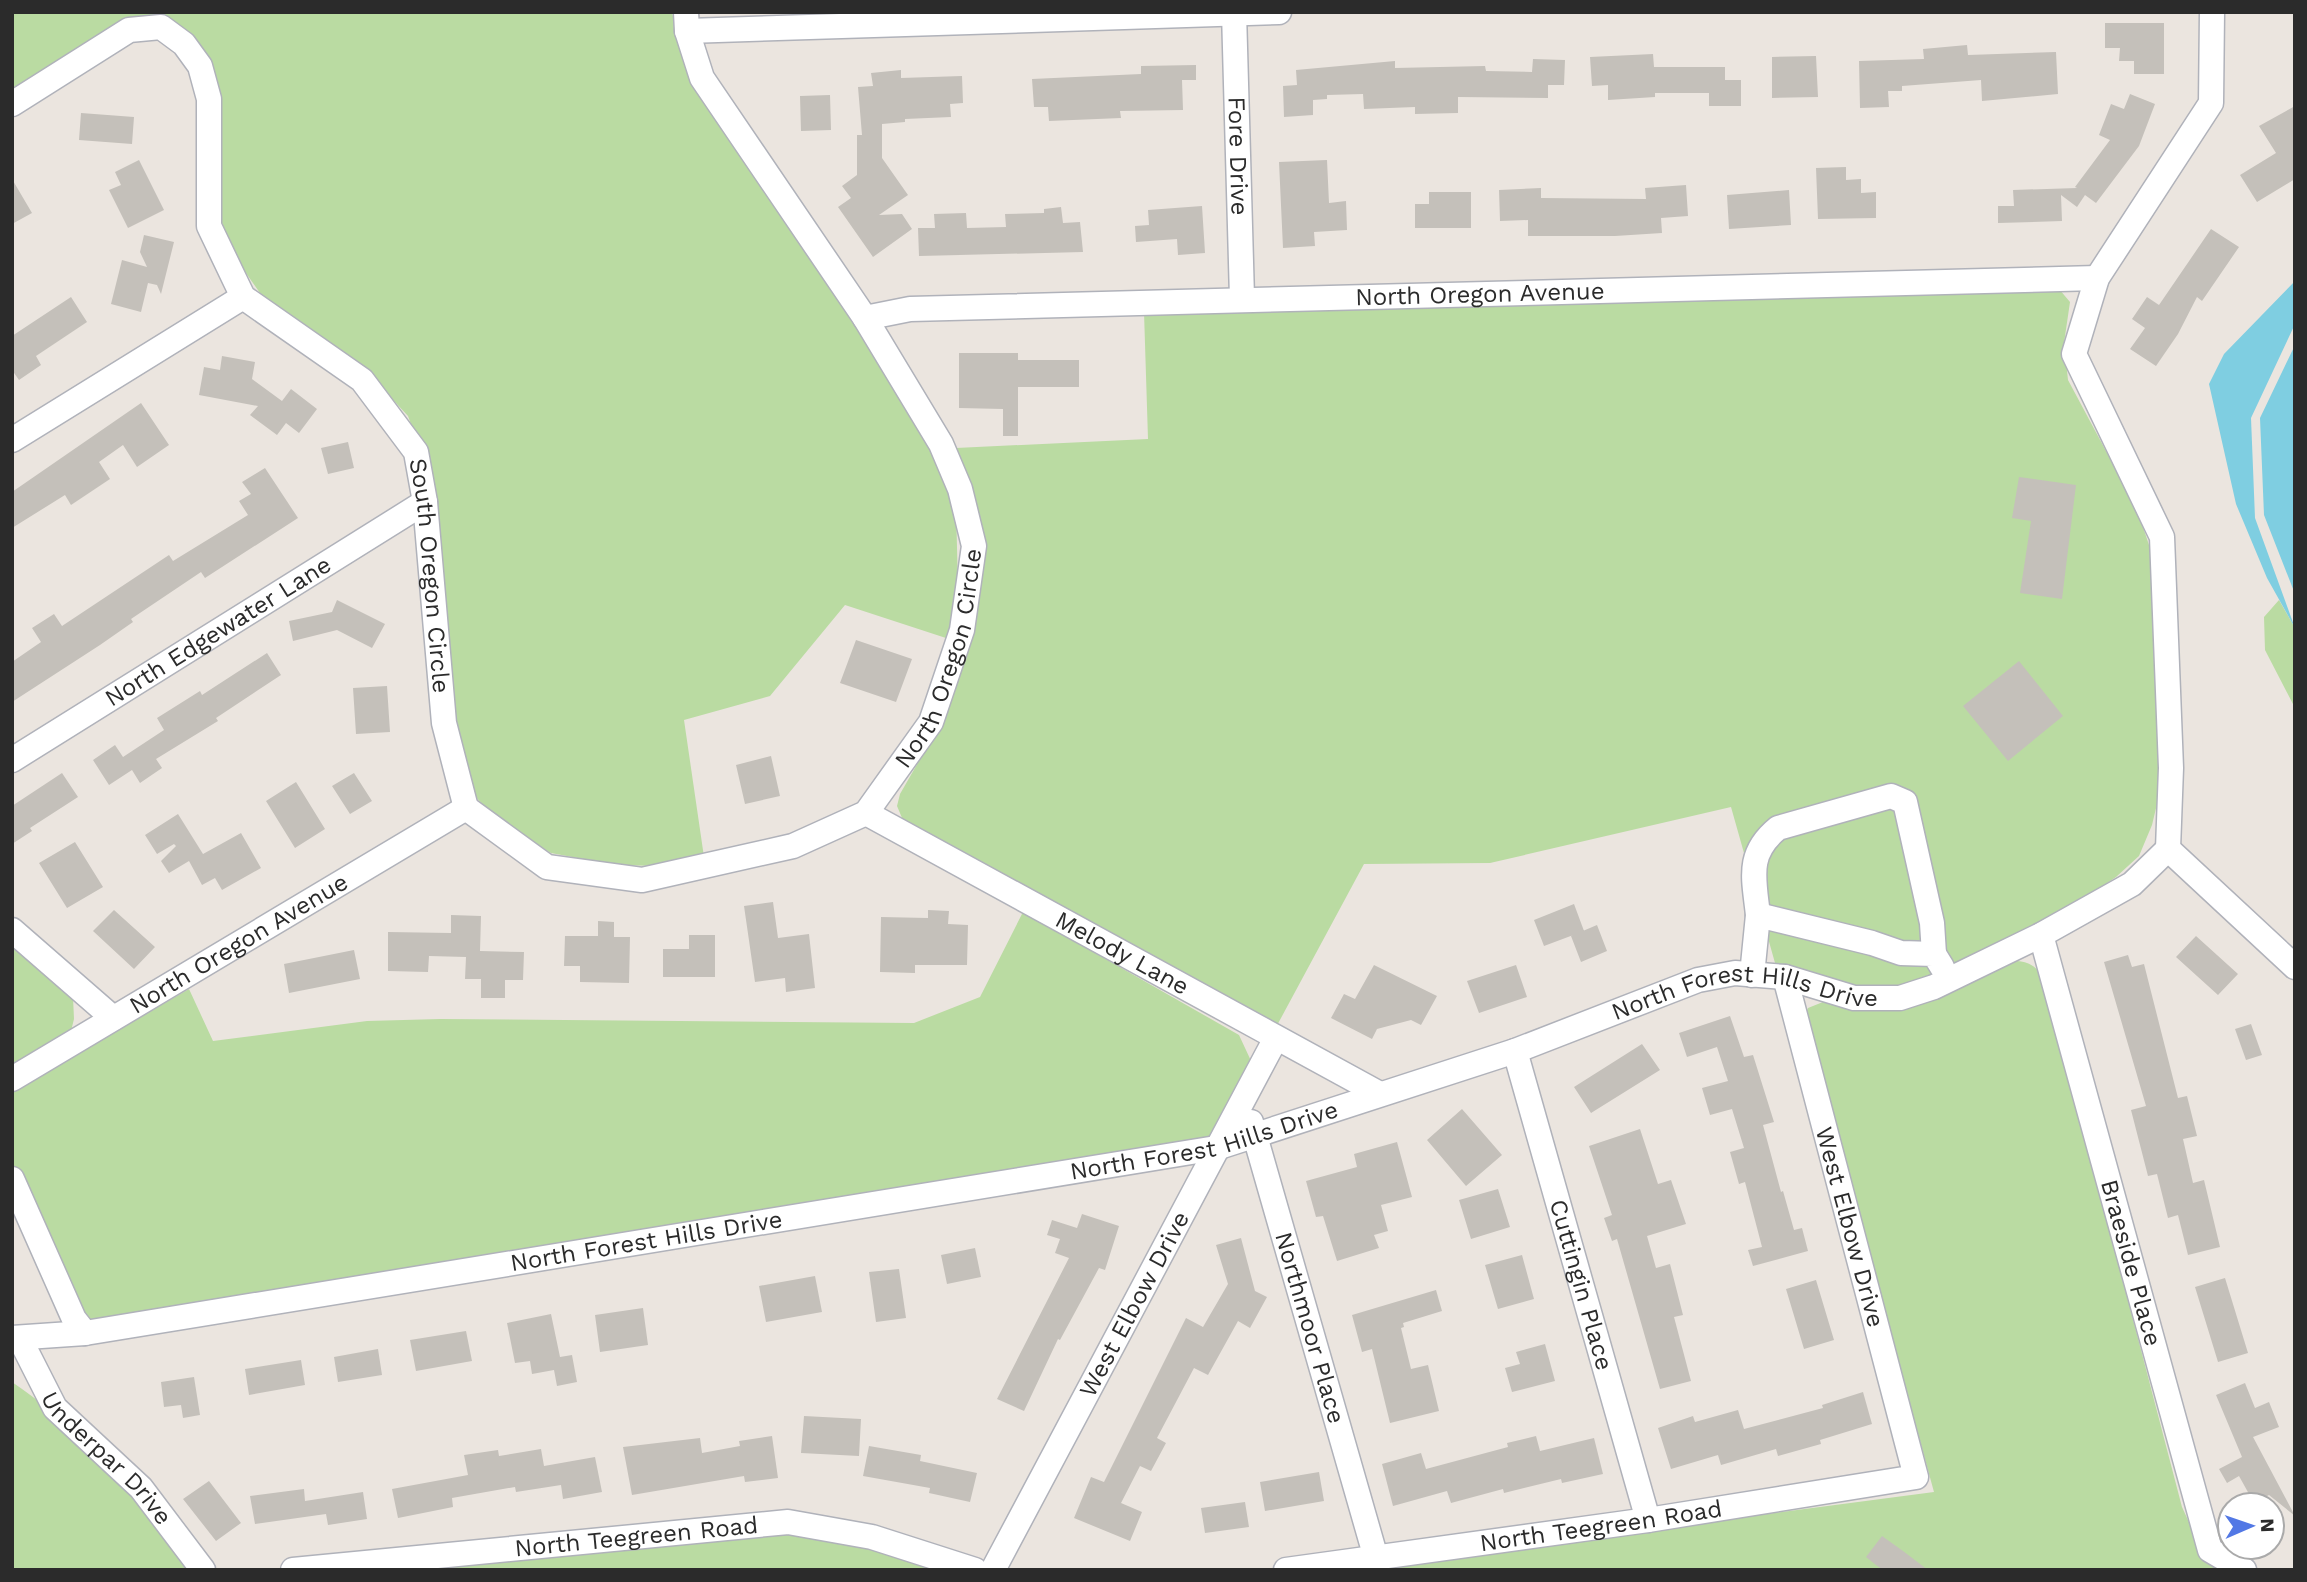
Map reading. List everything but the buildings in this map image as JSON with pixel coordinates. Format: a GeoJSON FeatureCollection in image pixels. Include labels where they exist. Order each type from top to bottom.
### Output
{"type":"FeatureCollection","features":[{"type":"Feature","properties":{"kind":"street"},"geometry":{"type":"LineString","coordinates":[[686,21],[1279,12]]}},
{"type":"Feature","properties":{"kind":"street"},"geometry":{"type":"LineString","coordinates":[[2212,12],[2211,103],[2097,278],[2074,354],[2162,537],[2171,768],[2168,849],[2295,967]]}},
{"type":"Feature","properties":{"kind":"street","name":"Fore Drive"},"geometry":{"type":"LineString","coordinates":[[1234,13],[1242,298]]}},
{"type":"Feature","properties":{"kind":"street","name":"North Oregon Circle"},"geometry":{"type":"LineString","coordinates":[[686,21],[702,78],[866,318],[941,444],[960,489],[974,546],[962,630],[931,722],[866,813]]}},
{"type":"Feature","properties":{"kind":"street","name":"South Oregon Circle"},"geometry":{"type":"LineString","coordinates":[[12,104],[130,30],[161,27],[184,44],[200,66],[209,99],[209,226],[243,297],[362,380],[416,452],[425,502],[444,723],[466,808]]}},
{"type":"Feature","properties":{"kind":"street","name":"North Oregon Avenue"},"geometry":{"type":"LineString","coordinates":[[866,318],[910,309],[1242,298],[2097,278]]}},
{"type":"Feature","properties":{"kind":"street"},"geometry":{"type":"LineString","coordinates":[[12,440],[243,297]]}},
{"type":"Feature","properties":{"kind":"street","name":"North Edgewater Lane"},"geometry":{"type":"LineString","coordinates":[[12,760],[425,502]]}},
{"type":"Feature","properties":{"kind":"street"},"geometry":{"type":"LineString","coordinates":[[1752,975],[1758,915],[1755,855],[1764,839],[1778,828],[1789,824],[1891,796],[1905,802],[1932,923],[1934,954],[1949,980]]}},
{"type":"Feature","properties":{"kind":"street"},"geometry":{"type":"LineString","coordinates":[[466,808],[547,867],[642,880],[793,846],[866,813]]}},
{"type":"Feature","properties":{"kind":"street","name":"North Oregon Avenue"},"geometry":{"type":"LineString","coordinates":[[12,1079],[466,808]]}},
{"type":"Feature","properties":{"kind":"street","name":"Melody Lane"},"geometry":{"type":"LineString","coordinates":[[866,813],[1380,1094]]}},
{"type":"Feature","properties":{"kind":"street","name":"North Forest Hills Drive"},"geometry":{"type":"LineString","coordinates":[[16,1338],[85,1333],[1216,1148],[1515,1051],[1698,980],[1735,973],[1785,977],[1854,998],[1900,998],[1949,980],[2041,935],[2132,884],[2168,849]]}},
{"type":"Feature","properties":{"kind":"street"},"geometry":{"type":"LineString","coordinates":[[1758,915],[1900,953],[1934,954]]}},
{"type":"Feature","properties":{"kind":"street"},"geometry":{"type":"LineString","coordinates":[[12,930],[113,1018]]}},
{"type":"Feature","properties":{"kind":"street","name":"Braeside Place"},"geometry":{"type":"LineString","coordinates":[[2041,935],[2210,1550],[2244,1570]]}},
{"type":"Feature","properties":{"kind":"street","name":"West Elbow Drive"},"geometry":{"type":"LineString","coordinates":[[1785,977],[1916,1477]]}},
{"type":"Feature","properties":{"kind":"street","name":"West Elbow Drive"},"geometry":{"type":"LineString","coordinates":[[993,1570],[1276,1038]]}},
{"type":"Feature","properties":{"kind":"street","name":"Cuttingin Place"},"geometry":{"type":"LineString","coordinates":[[1515,1051],[1647,1521]]}},
{"type":"Feature","properties":{"kind":"street","name":"Northmoor Place"},"geometry":{"type":"LineString","coordinates":[[1244,1097],[1376,1558]]}},
{"type":"Feature","properties":{"kind":"street"},"geometry":{"type":"LineString","coordinates":[[12,1179],[74,1319],[85,1333]]}},
{"type":"Feature","properties":{"kind":"street","name":"Underpar Drive"},"geometry":{"type":"LineString","coordinates":[[16,1338],[55,1408],[141,1488],[203,1570]]}},
{"type":"Feature","properties":{"kind":"street","name":"North Teegreen Road"},"geometry":{"type":"LineString","coordinates":[[1286,1570],[1647,1521],[1916,1477]]}},
{"type":"Feature","properties":{"kind":"street","name":"North Teegreen Road"},"geometry":{"type":"LineString","coordinates":[[293,1570],[788,1522],[872,1536],[975,1570]]}},
{"type":"Feature","properties":{"kind":"green space"},"geometry":{"type":"Polygon","coordinates":[[[12,12],[672,12],[677,35],[802,243],[917,422],[956,505],[958,590],[949,639],[845,605],[770,696],[684,720],[704,857],[661,866],[615,865],[551,853],[497,820],[473,794],[456,740],[424,461],[408,416],[369,374],[265,300],[231,252],[217,206],[217,94],[167,24],[12,94],[12,12]]]}},
{"type":"Feature","properties":{"kind":"green space"},"geometry":{"type":"Polygon","coordinates":[[[2059,289],[2070,302],[2064,343],[2068,380],[2137,509],[2150,548],[2162,783],[2152,825],[2139,856],[2116,877],[2061,914],[1915,983],[1874,990],[1777,970],[1731,807],[1490,863],[1364,864],[1274,1031],[905,825],[897,806],[900,794],[923,754],[974,595],[956,448],[1148,439],[1144,312],[2059,289]]]}},
{"type":"Feature","properties":{"kind":"green space"},"geometry":{"type":"Polygon","coordinates":[[[2279,600],[2295,628],[2295,708],[2265,650],[2264,617],[2279,600]]]}},
{"type":"Feature","properties":{"kind":"green space"},"geometry":{"type":"Polygon","coordinates":[[[1023,912],[1239,1035],[1252,1063],[1216,1130],[1206,1140],[88,1326],[12,1182],[12,1091],[189,989],[213,1041],[367,1021],[440,1019],[914,1023],[980,997],[1023,912]]]}},
{"type":"Feature","properties":{"kind":"green space"},"geometry":{"type":"Polygon","coordinates":[[[12,944],[73,997],[74,1019],[71,1031],[12,1069],[12,944]]]}},
{"type":"Feature","properties":{"kind":"green space"},"geometry":{"type":"Polygon","coordinates":[[[2017,961],[2029,964],[2037,970],[2047,990],[2182,1507],[2193,1531],[2225,1570],[1340,1570],[1934,1492],[1804,1017],[1808,1008],[1823,1002],[1874,1010],[2017,961]]]}},
{"type":"Feature","properties":{"kind":"green space"},"geometry":{"type":"Polygon","coordinates":[[[12,1382],[87,1444],[154,1518],[193,1570],[12,1570],[12,1382]]]}},
{"type":"Feature","properties":{"kind":"green space"},"geometry":{"type":"Polygon","coordinates":[[[780,1532],[823,1536],[951,1570],[362,1570],[780,1532]]]}},
{"type":"Feature","properties":{"kind":"water"},"geometry":{"type":"Polygon","coordinates":[[[2295,281],[2295,324],[2251,418],[2255,518],[2295,628],[2267,578],[2236,504],[2209,384],[2224,354],[2295,281]]]}},
{"type":"Feature","properties":{"kind":"water"},"geometry":{"type":"Polygon","coordinates":[[[2295,345],[2295,594],[2264,515],[2260,418],[2295,345]]]}}]}
